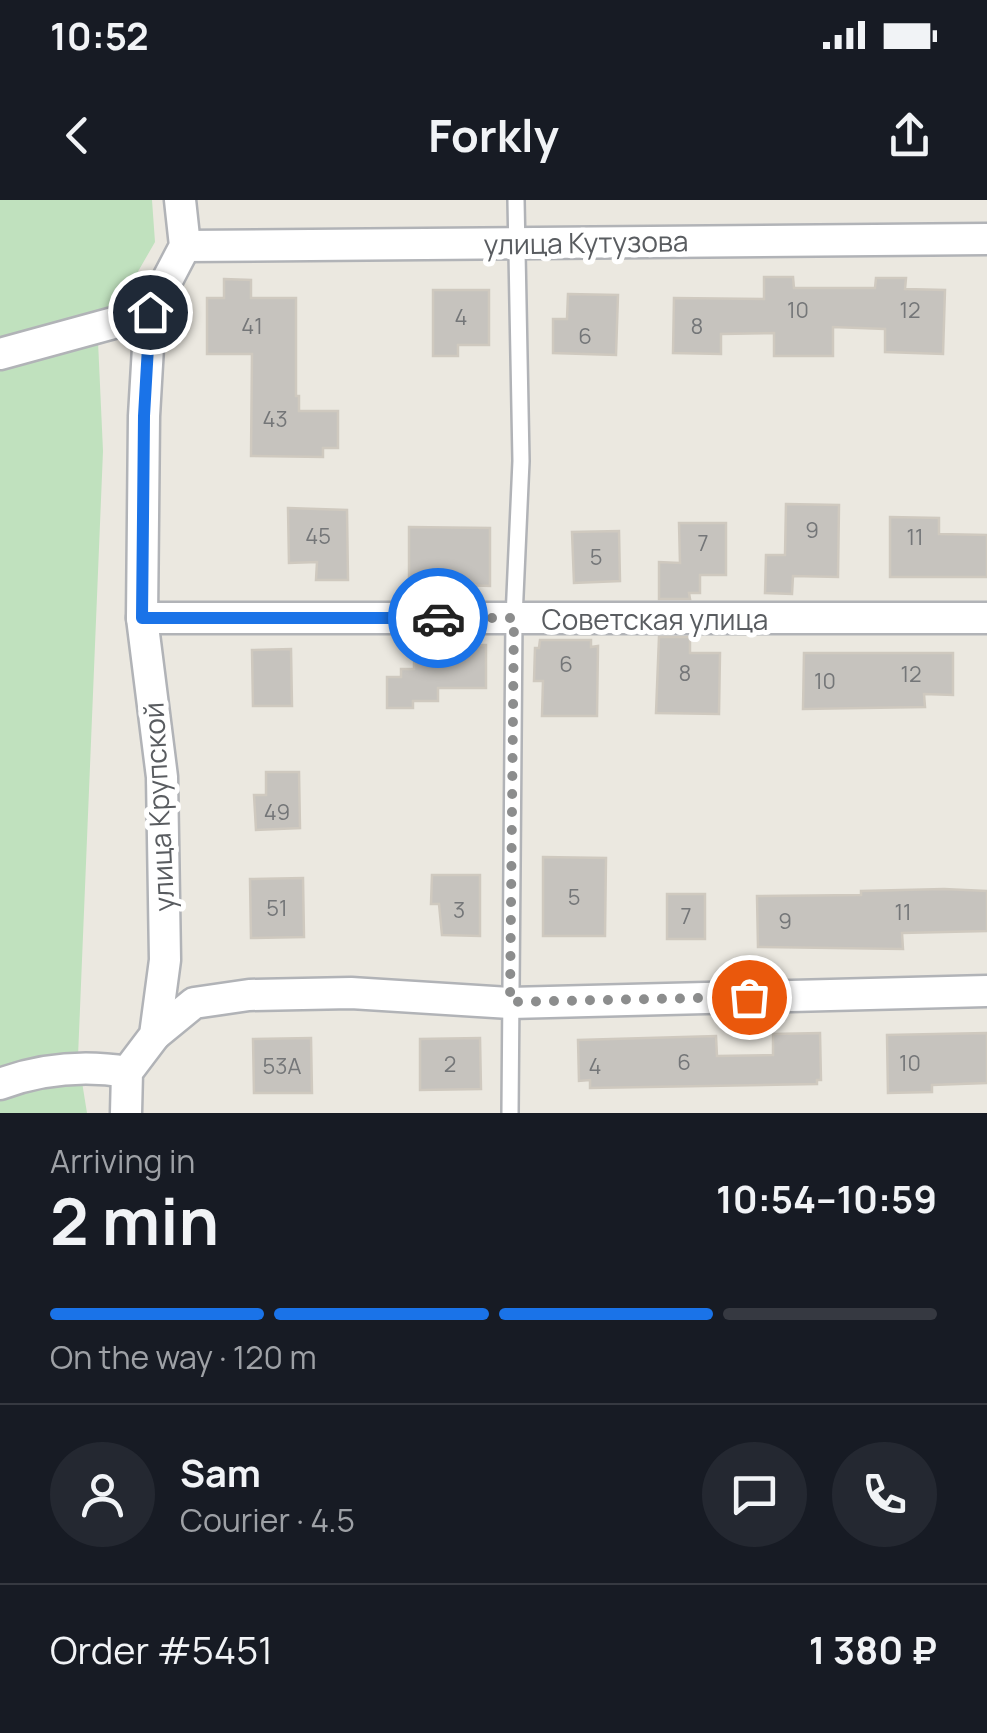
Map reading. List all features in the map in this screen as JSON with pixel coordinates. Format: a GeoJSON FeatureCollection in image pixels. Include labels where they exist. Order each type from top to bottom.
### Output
{"type":"FeatureCollection","features":[{"type":"Feature","properties":{"kind":"street"},"geometry":{"type":"LineString","coordinates":[[180,200],[185,246]]}},
{"type":"Feature","properties":{"kind":"street","name":"улица Кутузова"},"geometry":{"type":"LineString","coordinates":[[185,246],[987,240]]}},
{"type":"Feature","properties":{"kind":"street","name":"улица Крупской"},"geometry":{"type":"LineString","coordinates":[[127,1072],[154,1035],[165,960],[162,778],[142,618],[144,416],[150,312],[185,246]]}},
{"type":"Feature","properties":{"kind":"street"},"geometry":{"type":"LineString","coordinates":[[0,354],[150,312]]}},
{"type":"Feature","properties":{"kind":"street","name":"Советская улица"},"geometry":{"type":"LineString","coordinates":[[142,618],[987,618]]}},
{"type":"Feature","properties":{"kind":"street"},"geometry":{"type":"LineString","coordinates":[[154,1035],[194,1003],[248,995],[352,992],[510,1002],[987,991]]}},
{"type":"Feature","properties":{"kind":"street"},"geometry":{"type":"LineString","coordinates":[[0,1084],[32,1072],[100,1068],[127,1072],[126,1113]]}},
{"type":"Feature","properties":{"kind":"lane"},"geometry":{"type":"LineString","coordinates":[[510,1113],[514,618],[521,461],[516,200]]}},
{"type":"Feature","properties":{"kind":"green space"},"geometry":{"type":"Polygon","coordinates":[[[0,200],[152,200],[155,242],[98,341],[103,451],[78,1057],[87,1113],[0,1113],[0,200]]]}},
{"type":"Feature","properties":{"kind":"building"},"geometry":{"type":"Polygon","coordinates":[[[764,277],[793,277],[794,288],[875,288],[876,278],[906,278],[905,289],[945,290],[943,354],[885,352],[885,329],[833,327],[833,356],[774,356],[774,333],[721,334],[721,354],[673,353],[674,298],[764,299],[764,277]]]}},
{"type":"Feature","properties":{"kind":"building"},"geometry":{"type":"Polygon","coordinates":[[[224,279],[251,280],[251,298],[296,298],[299,411],[338,411],[338,448],[323,448],[323,457],[251,456],[252,354],[207,354],[207,298],[224,298],[224,279]]]}},
{"type":"Feature","properties":{"kind":"building"},"geometry":{"type":"Polygon","coordinates":[[[433,290],[489,290],[489,345],[458,345],[458,356],[433,356],[433,290]]]}},
{"type":"Feature","properties":{"kind":"building"},"geometry":{"type":"Polygon","coordinates":[[[568,294],[618,295],[616,355],[553,353],[553,319],[567,319],[568,294]]]}},
{"type":"Feature","properties":{"kind":"building"},"geometry":{"type":"Polygon","coordinates":[[[786,504],[839,505],[838,577],[793,576],[792,594],[765,593],[766,555],[785,555],[786,504]]]}},
{"type":"Feature","properties":{"kind":"building"},"geometry":{"type":"Polygon","coordinates":[[[288,508],[347,510],[348,580],[316,580],[317,562],[289,563],[288,508]]]}},
{"type":"Feature","properties":{"kind":"building"},"geometry":{"type":"Polygon","coordinates":[[[890,517],[939,518],[939,534],[987,535],[987,577],[890,577],[890,517]]]}},
{"type":"Feature","properties":{"kind":"building"},"geometry":{"type":"Polygon","coordinates":[[[679,523],[726,523],[726,575],[700,575],[700,593],[689,593],[690,599],[659,599],[659,562],[680,563],[679,523]]]}},
{"type":"Feature","properties":{"kind":"building"},"geometry":{"type":"Polygon","coordinates":[[[409,527],[490,528],[490,586],[460,585],[460,594],[409,594],[409,527]]]}},
{"type":"Feature","properties":{"kind":"building"},"geometry":{"type":"Polygon","coordinates":[[[619,531],[620,581],[574,583],[572,532],[619,531]]]}},
{"type":"Feature","properties":{"kind":"building"},"geometry":{"type":"Polygon","coordinates":[[[659,637],[690,637],[690,653],[720,653],[719,714],[656,713],[659,637]]]}},
{"type":"Feature","properties":{"kind":"building"},"geometry":{"type":"Polygon","coordinates":[[[540,640],[591,640],[591,647],[598,646],[597,716],[542,716],[543,681],[534,681],[535,648],[539,648],[540,640]]]}},
{"type":"Feature","properties":{"kind":"building"},"geometry":{"type":"Polygon","coordinates":[[[486,645],[486,688],[438,688],[438,701],[413,701],[413,708],[387,708],[387,677],[401,677],[401,669],[414,669],[414,646],[486,645]]]}},
{"type":"Feature","properties":{"kind":"building"},"geometry":{"type":"Polygon","coordinates":[[[291,649],[292,706],[253,706],[252,650],[291,649]]]}},
{"type":"Feature","properties":{"kind":"building"},"geometry":{"type":"Polygon","coordinates":[[[804,653],[953,653],[953,695],[924,694],[925,707],[803,709],[804,653]]]}},
{"type":"Feature","properties":{"kind":"building"},"geometry":{"type":"Polygon","coordinates":[[[266,772],[299,772],[300,828],[256,830],[254,795],[266,795],[266,772]]]}},
{"type":"Feature","properties":{"kind":"building"},"geometry":{"type":"Polygon","coordinates":[[[543,857],[606,858],[605,936],[543,936],[543,857]]]}},
{"type":"Feature","properties":{"kind":"building"},"geometry":{"type":"Polygon","coordinates":[[[432,875],[480,875],[480,936],[442,935],[439,904],[431,904],[432,875]]]}},
{"type":"Feature","properties":{"kind":"building"},"geometry":{"type":"Polygon","coordinates":[[[303,878],[304,937],[251,938],[250,879],[303,878]]]}},
{"type":"Feature","properties":{"kind":"building"},"geometry":{"type":"Polygon","coordinates":[[[987,891],[987,931],[902,933],[903,949],[758,947],[757,896],[987,891]]]}},
{"type":"Feature","properties":{"kind":"building"},"geometry":{"type":"Polygon","coordinates":[[[667,894],[705,894],[705,939],[667,939],[667,894]]]}},
{"type":"Feature","properties":{"kind":"building"},"geometry":{"type":"Polygon","coordinates":[[[820,1033],[821,1080],[817,1084],[590,1088],[590,1080],[579,1081],[578,1040],[716,1036],[717,1056],[773,1055],[773,1034],[820,1033]]]}},
{"type":"Feature","properties":{"kind":"building"},"geometry":{"type":"Polygon","coordinates":[[[987,1033],[987,1083],[932,1085],[932,1092],[888,1093],[887,1035],[987,1033]]]}},
{"type":"Feature","properties":{"kind":"building"},"geometry":{"type":"Polygon","coordinates":[[[311,1038],[312,1093],[254,1093],[253,1039],[311,1038]]]}},
{"type":"Feature","properties":{"kind":"building"},"geometry":{"type":"Polygon","coordinates":[[[480,1038],[481,1089],[420,1090],[420,1039],[480,1038]]]}},
{"type":"Feature","properties":{"kind":"way so far"},"geometry":{"type":"LineString","coordinates":[[438,618],[514,618],[510,1002],[749,997]]}},
{"type":"Feature","properties":{"kind":"route"},"geometry":{"type":"LineString","coordinates":[[150,312],[144,416],[142,618],[438,618]]}}]}
